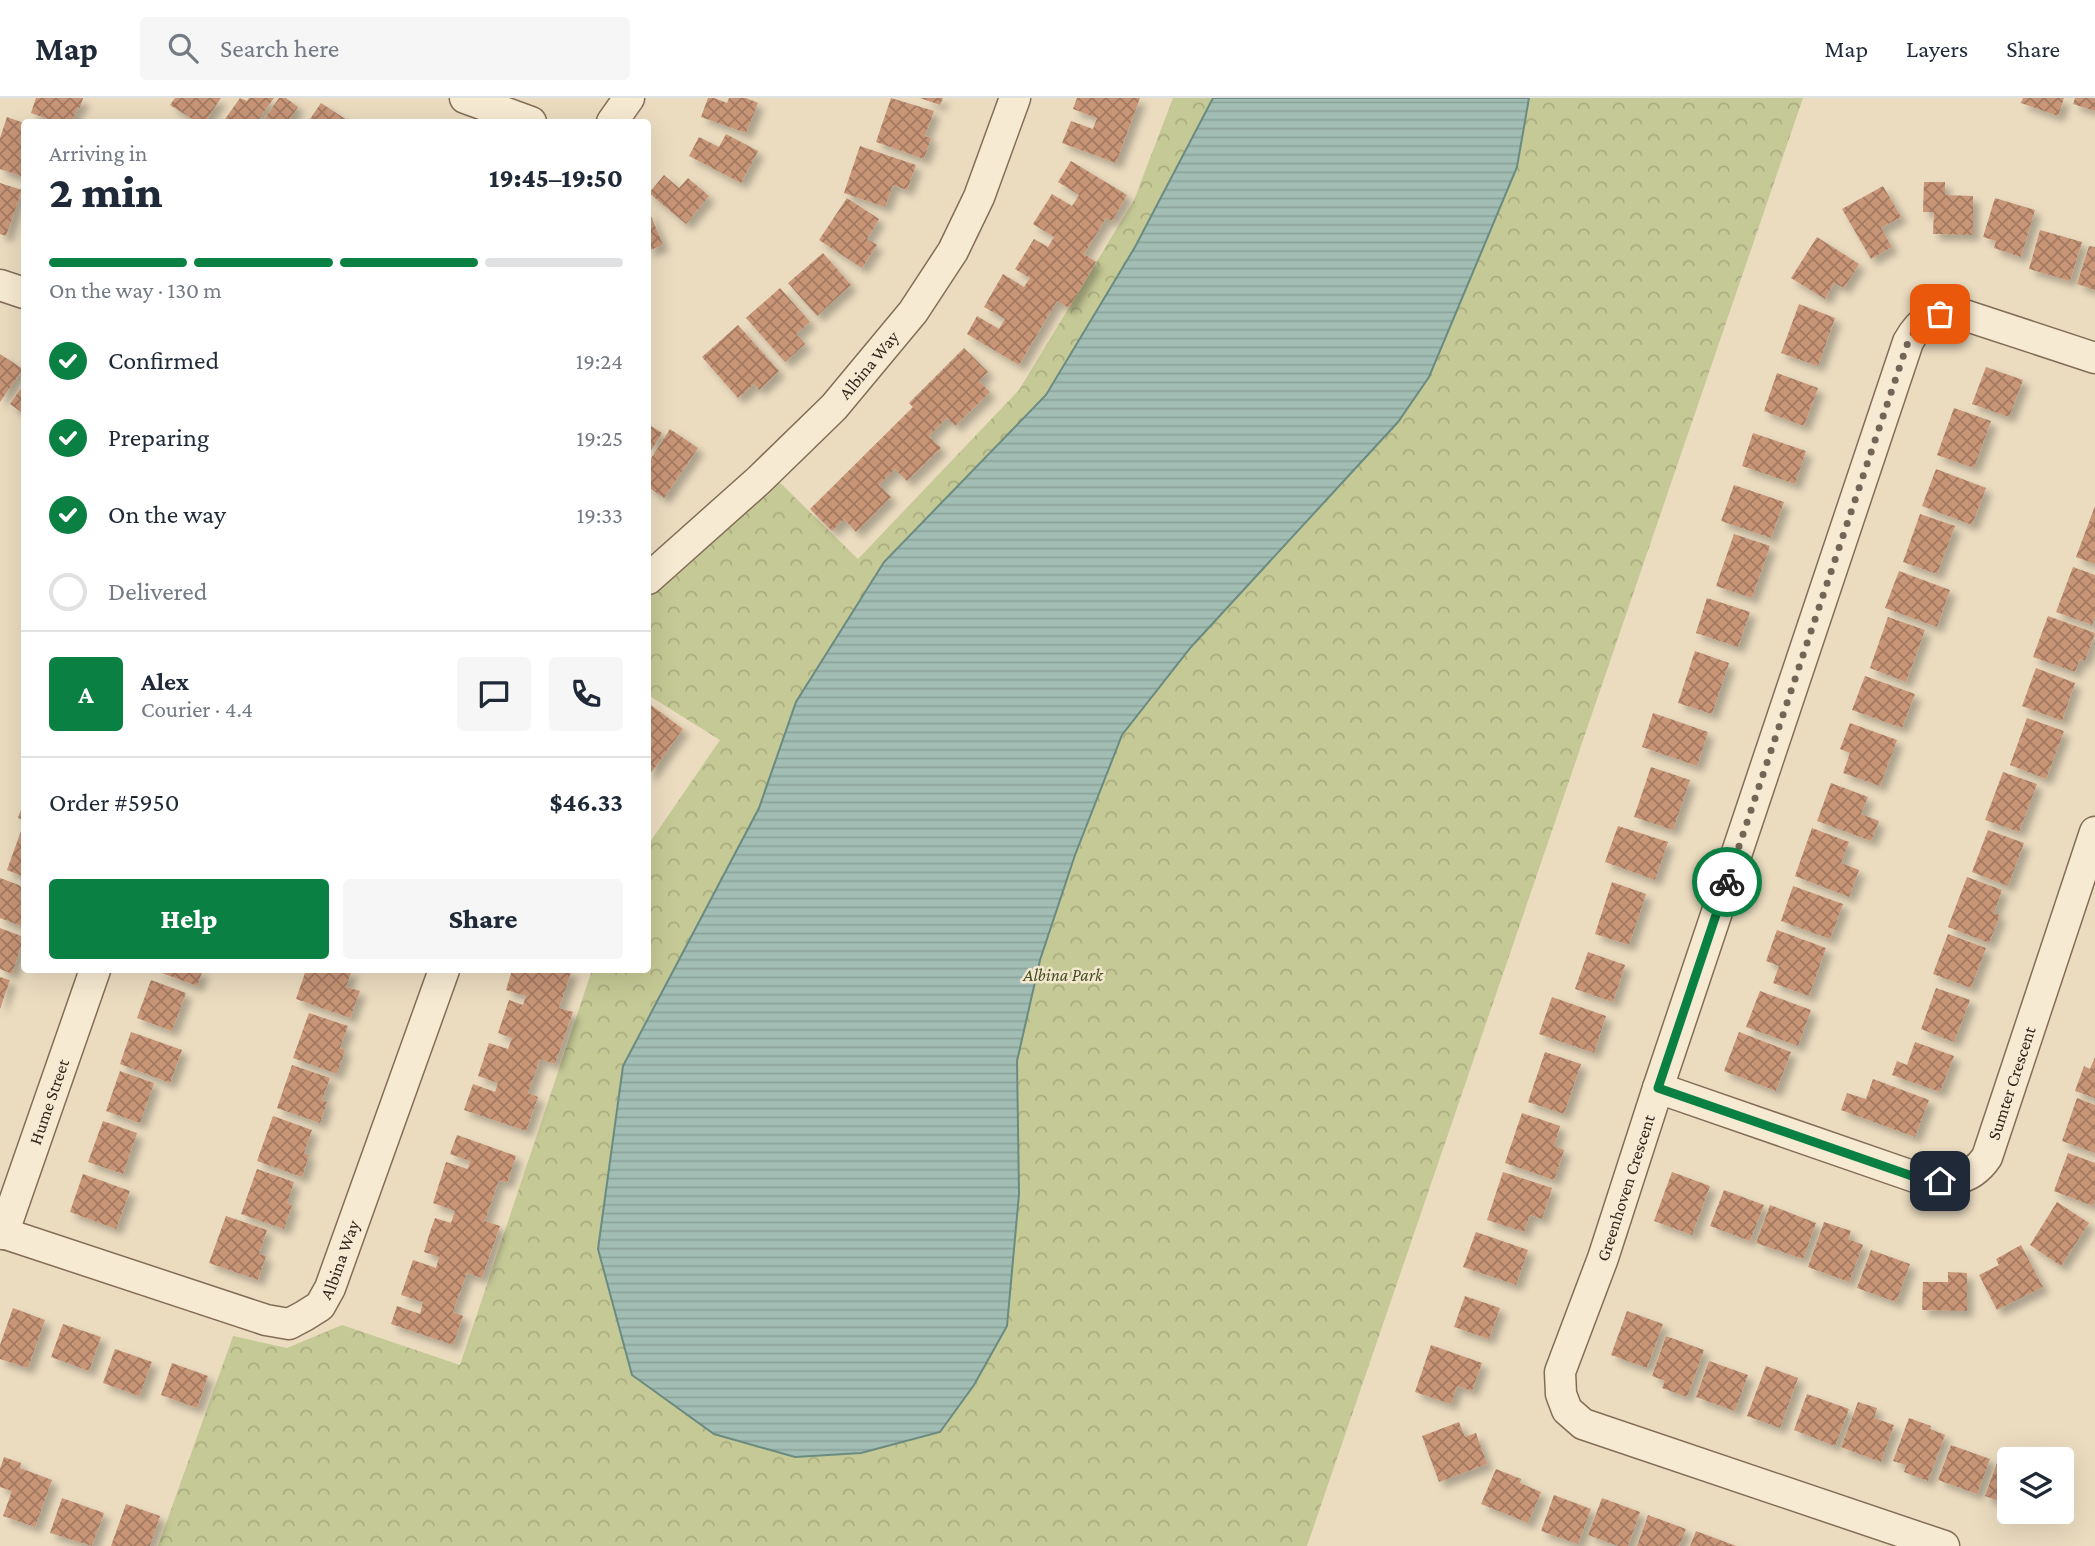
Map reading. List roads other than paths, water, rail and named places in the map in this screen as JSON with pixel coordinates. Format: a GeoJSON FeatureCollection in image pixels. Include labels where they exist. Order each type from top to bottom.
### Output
{"type":"FeatureCollection","features":[{"type":"Feature","properties":{"kind":"street"},"geometry":{"type":"LineString","coordinates":[[465,98],[523,119]]}},
{"type":"Feature","properties":{"kind":"street"},"geometry":{"type":"LineString","coordinates":[[614,119],[629,98]]}},
{"type":"Feature","properties":{"kind":"street","name":"Albina Way"},"geometry":{"type":"LineString","coordinates":[[651,574],[759,480],[834,407],[913,312],[953,251],[974,208],[1015,98]]}},
{"type":"Feature","properties":{"kind":"street"},"geometry":{"type":"LineString","coordinates":[[0,285],[21,292]]}},
{"type":"Feature","properties":{"kind":"street","name":"Greenhoven Crescent"},"geometry":{"type":"LineString","coordinates":[[1944,1546],[1583,1423],[1567,1410],[1561,1394],[1560,1372],[1603,1258],[1908,342],[1916,327],[1928,319],[1940,314],[1958,313],[2095,358]]}},
{"type":"Feature","properties":{"kind":"street","name":"Sumter Crescent"},"geometry":{"type":"LineString","coordinates":[[1658,1088],[1915,1177],[1940,1181],[1960,1178],[1978,1169],[1987,1157],[2095,832]]}},
{"type":"Feature","properties":{"kind":"street","name":"Hume Street"},"geometry":{"type":"LineString","coordinates":[[2,1233],[94,973]]}},
{"type":"Feature","properties":{"kind":"street","name":"Albina Way"},"geometry":{"type":"LineString","coordinates":[[2,1233],[266,1320],[289,1324],[304,1316],[320,1306],[330,1288],[443,973]]}},
{"type":"Feature","properties":{"kind":"water"},"geometry":{"type":"Polygon","coordinates":[[[1213,98],[1529,98],[1517,167],[1429,377],[1398,422],[1191,647],[1122,735],[1075,855],[1040,960],[1017,1061],[1019,1194],[1007,1326],[974,1385],[940,1432],[861,1453],[795,1457],[714,1434],[632,1375],[598,1249],[623,1066],[759,808],[796,702],[884,562],[1046,395],[1135,247],[1213,98]]]}},
{"type":"Feature","properties":{"kind":"park label","name":"Albina Park"},"geometry":{"type":"Point","coordinates":[1063,975]}}]}
